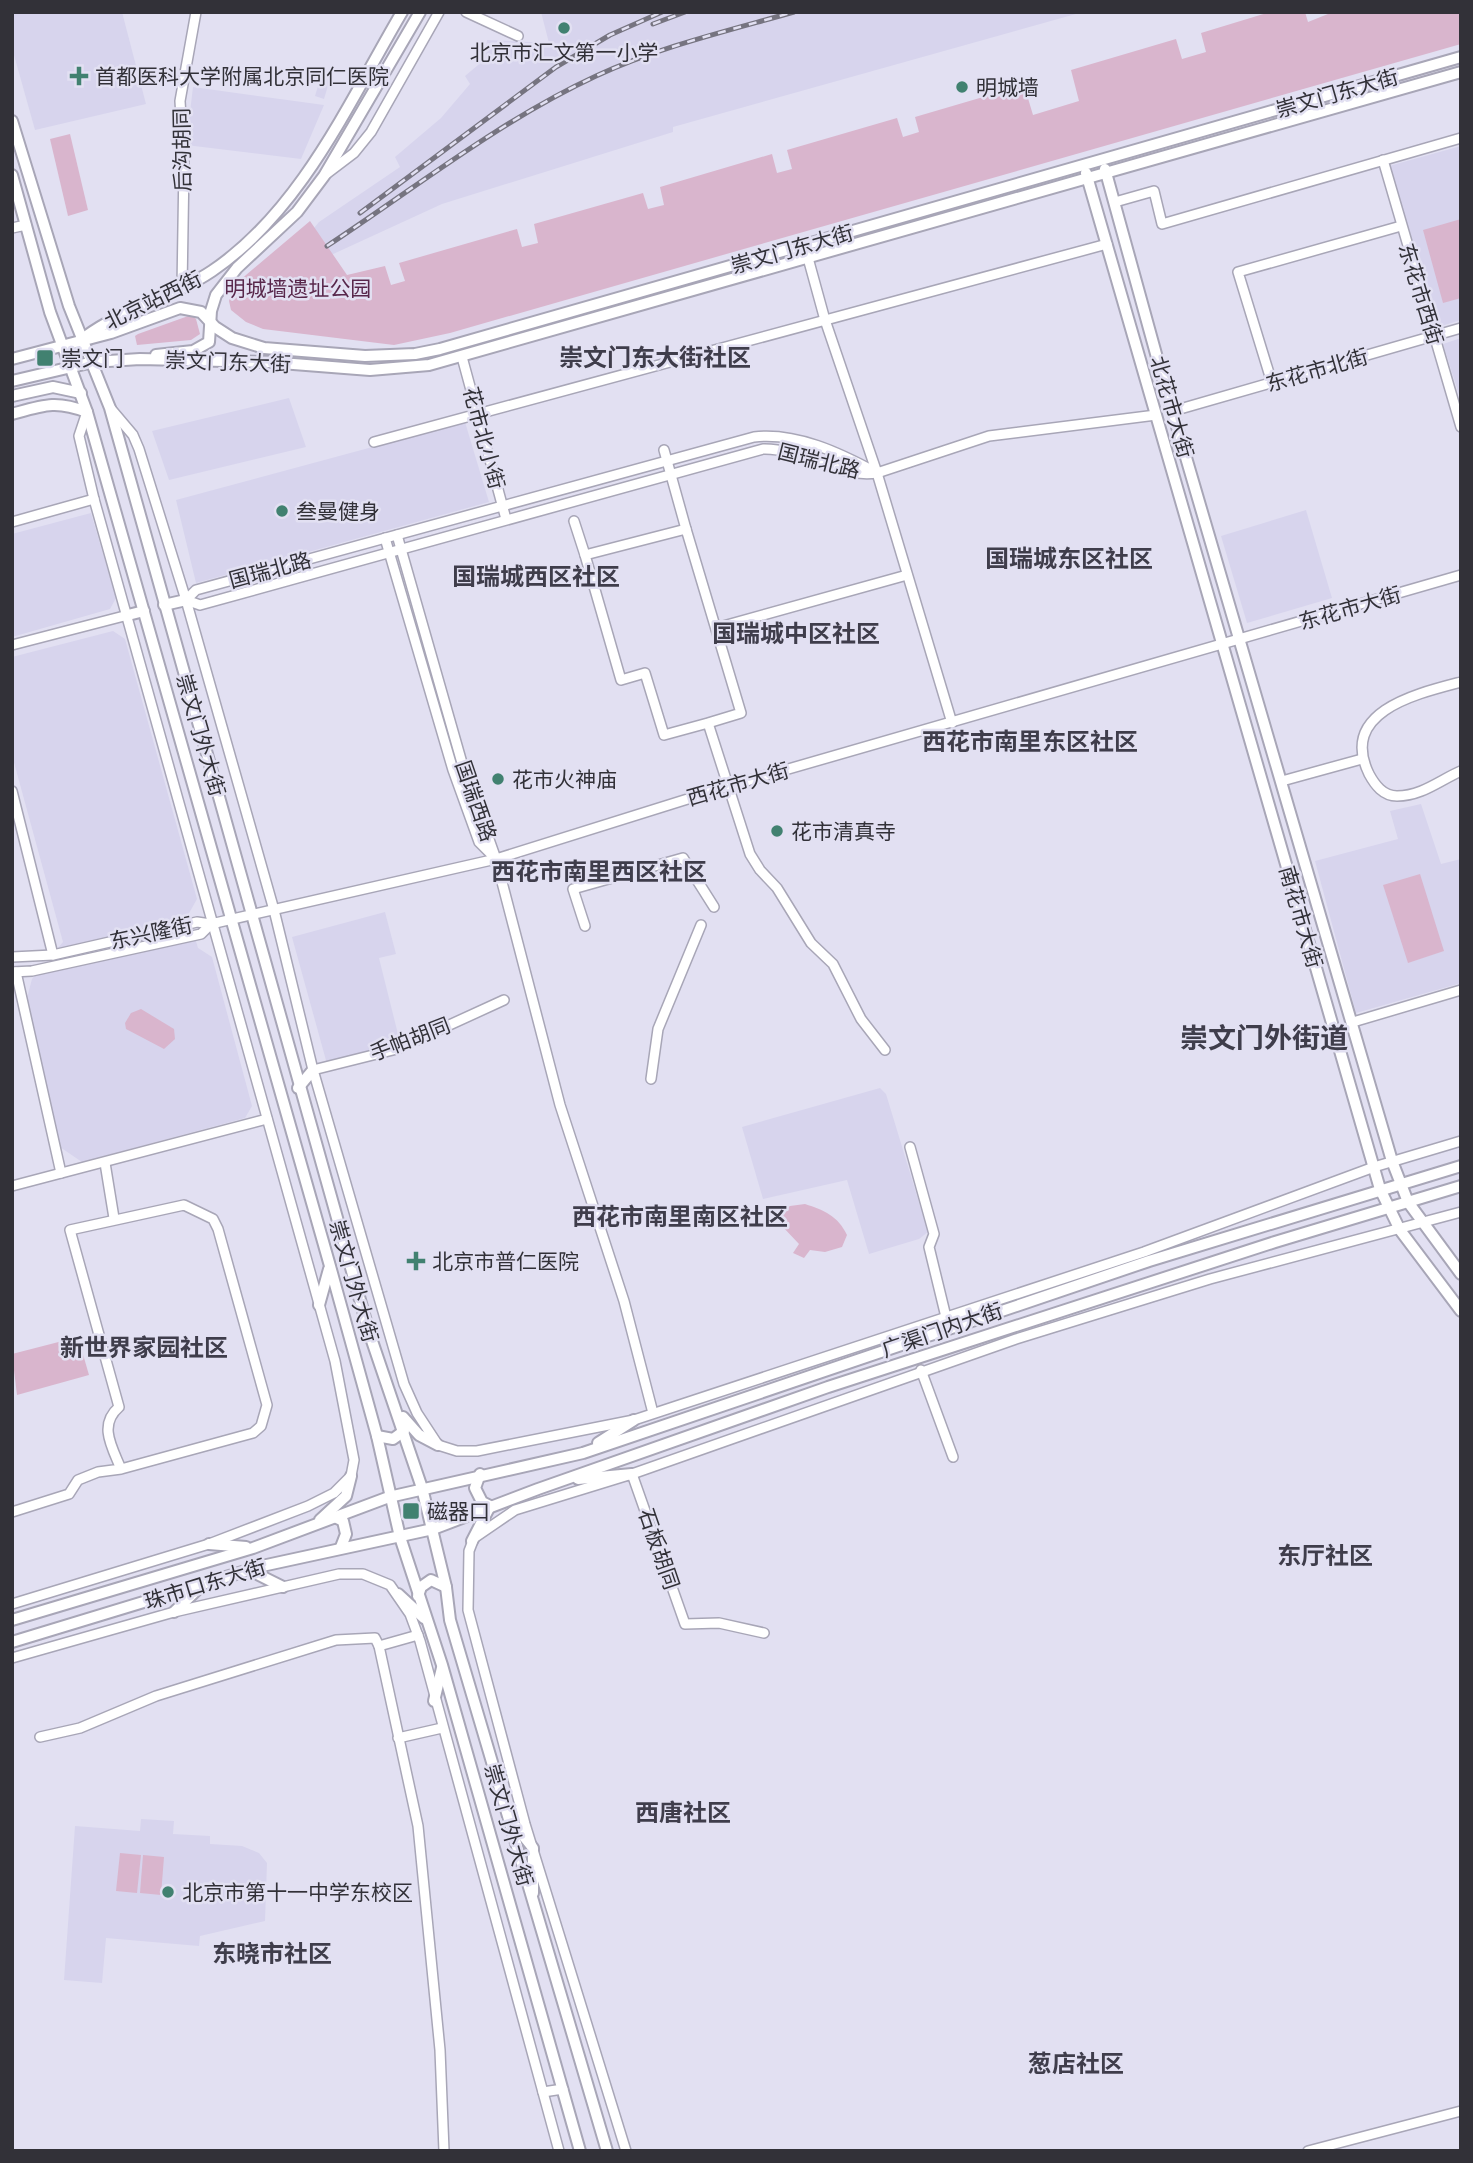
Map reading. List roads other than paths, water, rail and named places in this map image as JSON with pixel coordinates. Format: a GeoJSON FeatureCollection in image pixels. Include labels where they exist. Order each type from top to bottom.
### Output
{"type":"FeatureCollection","features":[{"type":"Feature","properties":{"kind":"main road","name":"北京站西街"},"geometry":{"type":"LineString","coordinates":[[83,338],[110,319],[182,289],[212,271],[242,247],[284,203],[310,167],[402,12]]}},
{"type":"Feature","properties":{"kind":"main road","name":"北京站西街"},"geometry":{"type":"LineString","coordinates":[[211,323],[213,303],[237,268],[297,212],[324,176],[420,12]]}},
{"type":"Feature","properties":{"kind":"main road","name":"崇文门东大街"},"geometry":{"type":"LineString","coordinates":[[1104,167],[1461,57]]}},
{"type":"Feature","properties":{"kind":"main road","name":"崇文门东大街"},"geometry":{"type":"LineString","coordinates":[[1104,167],[1461,72]]}},
{"type":"Feature","properties":{"kind":"main road","name":"崇文门外大街"},"geometry":{"type":"LineString","coordinates":[[12,121],[37,209],[110,408],[298,1088],[376,1358],[422,1488],[446,1587],[450,1620],[607,2151]]}},
{"type":"Feature","properties":{"kind":"main road"},"geometry":{"type":"LineString","coordinates":[[1086,173],[1104,167]]}},
{"type":"Feature","properties":{"kind":"main road","name":"北花市大街"},"geometry":{"type":"LineString","coordinates":[[1104,167],[1240,640]]}},
{"type":"Feature","properties":{"kind":"main road","name":"崇文门东大街"},"geometry":{"type":"LineString","coordinates":[[12,381],[93,362],[140,359],[391,369],[461,357],[808,258],[1086,173]]}},
{"type":"Feature","properties":{"kind":"main road","name":"崇文门东大街"},"geometry":{"type":"LineString","coordinates":[[140,359],[203,347],[209,342],[211,323],[232,338],[264,348],[365,356],[415,354],[1086,173]]}},
{"type":"Feature","properties":{"kind":"main road","name":"北花市大街"},"geometry":{"type":"LineString","coordinates":[[1086,173],[1223,645]]}},
{"type":"Feature","properties":{"kind":"main road","name":"崇文门外大街"},"geometry":{"type":"LineString","coordinates":[[12,175],[50,312],[88,412],[330,1266],[377,1436],[400,1537],[442,1665],[580,2151]]}},
{"type":"Feature","properties":{"kind":"main road","name":"北京站西街"},"geometry":{"type":"LineString","coordinates":[[83,338],[116,332],[180,308],[201,312],[211,323]]}},
{"type":"Feature","properties":{"kind":"main road"},"geometry":{"type":"LineString","coordinates":[[12,359],[83,338]]}},
{"type":"Feature","properties":{"kind":"main road"},"geometry":{"type":"LineString","coordinates":[[12,396],[53,387],[81,393]]}},
{"type":"Feature","properties":{"kind":"main road"},"geometry":{"type":"LineString","coordinates":[[12,414],[47,404],[64,403],[88,412]]}},
{"type":"Feature","properties":{"kind":"main road"},"geometry":{"type":"LineString","coordinates":[[164,606],[186,600]]}},
{"type":"Feature","properties":{"kind":"main road"},"geometry":{"type":"LineString","coordinates":[[128,615],[144,611]]}},
{"type":"Feature","properties":{"kind":"main road","name":"南花市大街"},"geometry":{"type":"LineString","coordinates":[[1240,640],[1392,1161],[1408,1202],[1461,1275]]}},
{"type":"Feature","properties":{"kind":"main road","name":"南花市大街"},"geometry":{"type":"LineString","coordinates":[[1223,645],[1380,1189],[1400,1230],[1461,1311]]}},
{"type":"Feature","properties":{"kind":"main road"},"geometry":{"type":"LineString","coordinates":[[298,1088],[313,1070]]}},
{"type":"Feature","properties":{"kind":"main road","name":"广渠门内大街"},"geometry":{"type":"LineString","coordinates":[[389,1497],[480,1474],[526,1468],[583,1453],[1149,1261],[1400,1182],[1461,1166]]}},
{"type":"Feature","properties":{"kind":"main road","name":"广渠门内大街"},"geometry":{"type":"LineString","coordinates":[[400,1537],[433,1529],[490,1506],[828,1387],[1461,1186]]}},
{"type":"Feature","properties":{"kind":"main road"},"geometry":{"type":"LineString","coordinates":[[319,1305],[330,1266]]}},
{"type":"Feature","properties":{"kind":"main road"},"geometry":{"type":"LineString","coordinates":[[392,1399],[419,1435],[438,1445]]}},
{"type":"Feature","properties":{"kind":"main road"},"geometry":{"type":"LineString","coordinates":[[583,1453],[634,1420]]}},
{"type":"Feature","properties":{"kind":"main road"},"geometry":{"type":"LineString","coordinates":[[377,1436],[393,1439],[404,1431]]}},
{"type":"Feature","properties":{"kind":"main road"},"geometry":{"type":"LineString","coordinates":[[472,1541],[490,1506],[482,1502],[475,1488],[480,1474]]}},
{"type":"Feature","properties":{"kind":"main road"},"geometry":{"type":"LineString","coordinates":[[562,1481],[632,1474]]}},
{"type":"Feature","properties":{"kind":"main road"},"geometry":{"type":"LineString","coordinates":[[315,1524],[346,1496],[351,1476]]}},
{"type":"Feature","properties":{"kind":"main road","name":"珠市口东大街"},"geometry":{"type":"LineString","coordinates":[[12,1620],[253,1548],[389,1497]]}},
{"type":"Feature","properties":{"kind":"main road"},"geometry":{"type":"LineString","coordinates":[[335,1517],[343,1521],[346,1529],[341,1547]]}},
{"type":"Feature","properties":{"kind":"main road","name":"珠市口东大街"},"geometry":{"type":"LineString","coordinates":[[12,1642],[249,1570],[341,1547],[400,1537]]}},
{"type":"Feature","properties":{"kind":"main road"},"geometry":{"type":"LineString","coordinates":[[209,1544],[253,1548]]}},
{"type":"Feature","properties":{"kind":"main road"},"geometry":{"type":"LineString","coordinates":[[249,1570],[283,1587]]}},
{"type":"Feature","properties":{"kind":"main road"},"geometry":{"type":"LineString","coordinates":[[418,1596],[421,1587],[430,1580],[446,1587]]}},
{"type":"Feature","properties":{"kind":"main road"},"geometry":{"type":"LineString","coordinates":[[174,1612],[203,1584]]}},
{"type":"Feature","properties":{"kind":"main road"},"geometry":{"type":"LineString","coordinates":[[398,1594],[427,1621]]}},
{"type":"Feature","properties":{"kind":"main road"},"geometry":{"type":"LineString","coordinates":[[434,1701],[442,1665]]}},
{"type":"Feature","properties":{"kind":"main road"},"geometry":{"type":"LineString","coordinates":[[507,1815],[533,1848],[533,1906]]}},
{"type":"Feature","properties":{"kind":"street","name":"后沟胡同"},"geometry":{"type":"LineString","coordinates":[[182,289],[184,165],[180,101],[196,12]]}},
{"type":"Feature","properties":{"kind":"street"},"geometry":{"type":"LineString","coordinates":[[324,176],[354,153],[371,132],[439,12]]}},
{"type":"Feature","properties":{"kind":"street"},"geometry":{"type":"LineString","coordinates":[[466,12],[518,36]]}},
{"type":"Feature","properties":{"kind":"street"},"geometry":{"type":"LineString","coordinates":[[1115,202],[1154,191],[1163,224],[1461,138]]}},
{"type":"Feature","properties":{"kind":"street","name":"东花市西街"},"geometry":{"type":"LineString","coordinates":[[1383,160],[1461,427]]}},
{"type":"Feature","properties":{"kind":"street"},"geometry":{"type":"LineString","coordinates":[[12,228],[26,225]]}},
{"type":"Feature","properties":{"kind":"street"},"geometry":{"type":"LineString","coordinates":[[1272,383],[1238,272],[1401,226]]}},
{"type":"Feature","properties":{"kind":"street"},"geometry":{"type":"LineString","coordinates":[[374,442],[1107,244]]}},
{"type":"Feature","properties":{"kind":"street"},"geometry":{"type":"LineString","coordinates":[[808,258],[825,320],[877,473],[952,723]]}},
{"type":"Feature","properties":{"kind":"street","name":"东花市北街"},"geometry":{"type":"LineString","coordinates":[[1173,411],[1461,328]]}},
{"type":"Feature","properties":{"kind":"street","name":"花市北小街"},"geometry":{"type":"LineString","coordinates":[[461,357],[506,519]]}},
{"type":"Feature","properties":{"kind":"street","name":"崇文门外大街"},"geometry":{"type":"LineString","coordinates":[[110,408],[136,440],[186,600],[274,910],[313,1070],[404,1384],[417,1413],[438,1445]]}},
{"type":"Feature","properties":{"kind":"street","name":"崇文门外大街"},"geometry":{"type":"LineString","coordinates":[[88,412],[79,436],[94,499],[319,1305],[353,1443],[351,1476]]}},
{"type":"Feature","properties":{"kind":"street"},"geometry":{"type":"LineString","coordinates":[[877,473],[989,436],[1156,415]]}},
{"type":"Feature","properties":{"kind":"street","name":"国瑞北路"},"geometry":{"type":"LineString","coordinates":[[772,435],[788,436],[854,461],[877,473],[860,476],[774,449],[200,606],[186,600],[196,590],[502,505],[665,455],[735,441],[772,435]]}},
{"type":"Feature","properties":{"kind":"street"},"geometry":{"type":"LineString","coordinates":[[574,521],[621,680],[645,673],[664,735],[741,713],[665,455]]}},
{"type":"Feature","properties":{"kind":"street"},"geometry":{"type":"LineString","coordinates":[[12,522],[94,499]]}},
{"type":"Feature","properties":{"kind":"street"},"geometry":{"type":"LineString","coordinates":[[585,555],[687,529]]}},
{"type":"Feature","properties":{"kind":"street","name":"国瑞西路"},"geometry":{"type":"LineString","coordinates":[[397,535],[462,763],[496,859]]}},
{"type":"Feature","properties":{"kind":"street","name":"国瑞西路"},"geometry":{"type":"LineString","coordinates":[[385,538],[453,770],[479,842],[496,859]]}},
{"type":"Feature","properties":{"kind":"street"},"geometry":{"type":"LineString","coordinates":[[716,628],[907,575]]}},
{"type":"Feature","properties":{"kind":"street","name":"东花市大街"},"geometry":{"type":"LineString","coordinates":[[1223,645],[1461,575]]}},
{"type":"Feature","properties":{"kind":"street"},"geometry":{"type":"LineString","coordinates":[[12,645],[128,615]]}},
{"type":"Feature","properties":{"kind":"street","name":"西花市大街"},"geometry":{"type":"LineString","coordinates":[[211,924],[496,859],[726,787],[1223,645]]}},
{"type":"Feature","properties":{"kind":"street"},"geometry":{"type":"LineString","coordinates":[[1461,682],[1410,695],[1370,722],[1360,740],[1362,759],[1373,782],[1384,793],[1397,796],[1436,787],[1461,771]]}},
{"type":"Feature","properties":{"kind":"street"},"geometry":{"type":"LineString","coordinates":[[708,723],[726,787],[750,854],[760,870],[777,888],[811,943],[833,964],[861,1018],[885,1050]]}},
{"type":"Feature","properties":{"kind":"street"},"geometry":{"type":"LineString","coordinates":[[1282,781],[1362,759]]}},
{"type":"Feature","properties":{"kind":"street"},"geometry":{"type":"LineString","coordinates":[[12,791],[53,955]]}},
{"type":"Feature","properties":{"kind":"street"},"geometry":{"type":"LineString","coordinates":[[585,926],[573,889],[683,858],[714,907]]}},
{"type":"Feature","properties":{"kind":"street"},"geometry":{"type":"LineString","coordinates":[[496,859],[560,1105],[624,1301],[653,1413]]}},
{"type":"Feature","properties":{"kind":"street","name":"东兴隆街"},"geometry":{"type":"LineString","coordinates":[[12,957],[53,955],[197,922],[211,924]]}},
{"type":"Feature","properties":{"kind":"street","name":"东兴隆街"},"geometry":{"type":"LineString","coordinates":[[14,972],[201,934],[211,924]]}},
{"type":"Feature","properties":{"kind":"street"},"geometry":{"type":"LineString","coordinates":[[650,1079],[658,1029],[701,925]]}},
{"type":"Feature","properties":{"kind":"street"},"geometry":{"type":"LineString","coordinates":[[14,972],[61,1172]]}},
{"type":"Feature","properties":{"kind":"street"},"geometry":{"type":"LineString","coordinates":[[1353,1022],[1461,990]]}},
{"type":"Feature","properties":{"kind":"street","name":"手帕胡同"},"geometry":{"type":"LineString","coordinates":[[313,1070],[397,1049],[504,1000]]}},
{"type":"Feature","properties":{"kind":"street"},"geometry":{"type":"LineString","coordinates":[[12,1186],[267,1119]]}},
{"type":"Feature","properties":{"kind":"street","name":"广渠门内大街"},"geometry":{"type":"LineString","coordinates":[[438,1445],[457,1451],[477,1451],[634,1420],[1144,1252],[1374,1167],[1461,1141]]}},
{"type":"Feature","properties":{"kind":"street"},"geometry":{"type":"LineString","coordinates":[[910,1147],[934,1234],[929,1247],[946,1317]]}},
{"type":"Feature","properties":{"kind":"street"},"geometry":{"type":"LineString","coordinates":[[105,1163],[114,1218]]}},
{"type":"Feature","properties":{"kind":"street"},"geometry":{"type":"LineString","coordinates":[[12,1512],[69,1494],[78,1480],[98,1472],[121,1469],[253,1433],[261,1426],[267,1405],[213,1219],[184,1205],[114,1218],[70,1230],[119,1407],[109,1415],[106,1428],[121,1469]]}},
{"type":"Feature","properties":{"kind":"street","name":"广渠门内大街"},"geometry":{"type":"LineString","coordinates":[[472,1541],[515,1510],[632,1474],[921,1370],[1210,1279],[1461,1212]]}},
{"type":"Feature","properties":{"kind":"street"},"geometry":{"type":"LineString","coordinates":[[921,1370],[953,1457]]}},
{"type":"Feature","properties":{"kind":"street","name":"石板胡同"},"geometry":{"type":"LineString","coordinates":[[632,1474],[685,1624],[719,1623],[764,1633]]}},
{"type":"Feature","properties":{"kind":"street","name":"珠市口东大街"},"geometry":{"type":"LineString","coordinates":[[13,1603],[209,1544],[308,1506],[334,1493],[351,1476]]}},
{"type":"Feature","properties":{"kind":"street","name":"崇文门外大街"},"geometry":{"type":"LineString","coordinates":[[472,1541],[468,1611],[485,1680],[533,1848],[626,2151]]}},
{"type":"Feature","properties":{"kind":"street","name":"珠市口东大街"},"geometry":{"type":"LineString","coordinates":[[12,1658],[174,1612],[339,1574],[363,1574],[380,1579],[398,1594]]}},
{"type":"Feature","properties":{"kind":"street","name":"崇文门外大街"},"geometry":{"type":"LineString","coordinates":[[398,1594],[418,1634],[434,1701],[559,2151]]}},
{"type":"Feature","properties":{"kind":"street"},"geometry":{"type":"LineString","coordinates":[[379,1646],[418,1634]]}},
{"type":"Feature","properties":{"kind":"street"},"geometry":{"type":"LineString","coordinates":[[40,1737],[80,1728],[156,1696],[336,1640],[375,1638],[379,1646],[418,1826],[440,2050],[444,2151]]}},
{"type":"Feature","properties":{"kind":"street"},"geometry":{"type":"LineString","coordinates":[[398,1738],[442,1728]]}},
{"type":"Feature","properties":{"kind":"street"},"geometry":{"type":"LineString","coordinates":[[543,2092],[563,2089]]}},
{"type":"Feature","properties":{"kind":"street"},"geometry":{"type":"LineString","coordinates":[[1308,2151],[1461,2111]]}},
{"type":"Feature","properties":{"kind":"railway"},"geometry":{"type":"LineString","coordinates":[[360,213],[556,67],[610,35],[662,12]]}},
{"type":"Feature","properties":{"kind":"railway"},"geometry":{"type":"LineString","coordinates":[[653,24],[685,12]]}},
{"type":"Feature","properties":{"kind":"railway"},"geometry":{"type":"LineString","coordinates":[[327,246],[492,134],[596,76],[644,56],[794,12]]}},
{"type":"Feature","properties":{"kind":"place","name":"北京市汇文第一小学"},"geometry":{"type":"Point","coordinates":[564,28]}},
{"type":"Feature","properties":{"kind":"place","name":"首都医科大学附属北京同仁医院"},"geometry":{"type":"Point","coordinates":[79,76]}},
{"type":"Feature","properties":{"kind":"place","name":"明城墙"},"geometry":{"type":"Point","coordinates":[962,87]}},
{"type":"Feature","properties":{"kind":"place","name":"崇文门"},"geometry":{"type":"Point","coordinates":[45,358]}},
{"type":"Feature","properties":{"kind":"place","name":"叁曼健身"},"geometry":{"type":"Point","coordinates":[282,511]}},
{"type":"Feature","properties":{"kind":"place","name":"花市火神庙"},"geometry":{"type":"Point","coordinates":[498,779]}},
{"type":"Feature","properties":{"kind":"place","name":"花市清真寺"},"geometry":{"type":"Point","coordinates":[777,831]}},
{"type":"Feature","properties":{"kind":"place","name":"北京市普仁医院"},"geometry":{"type":"Point","coordinates":[416,1261]}},
{"type":"Feature","properties":{"kind":"place","name":"磁器口"},"geometry":{"type":"Point","coordinates":[411,1511]}},
{"type":"Feature","properties":{"kind":"place","name":"北京市第十一中学东校区"},"geometry":{"type":"Point","coordinates":[168,1892]}},
{"type":"Feature","properties":{"kind":"district","name":"崇文门东大街社区"},"geometry":{"type":"Point","coordinates":[655,357]}},
{"type":"Feature","properties":{"kind":"district","name":"国瑞城东区社区"},"geometry":{"type":"Point","coordinates":[1069,558]}},
{"type":"Feature","properties":{"kind":"district","name":"国瑞城西区社区"},"geometry":{"type":"Point","coordinates":[536,576]}},
{"type":"Feature","properties":{"kind":"district","name":"国瑞城中区社区"},"geometry":{"type":"Point","coordinates":[796,633]}},
{"type":"Feature","properties":{"kind":"district","name":"西花市南里东区社区"},"geometry":{"type":"Point","coordinates":[1030,741]}},
{"type":"Feature","properties":{"kind":"district","name":"西花市南里西区社区"},"geometry":{"type":"Point","coordinates":[599,871]}},
{"type":"Feature","properties":{"kind":"district","name":"崇文门外街道"},"geometry":{"type":"Point","coordinates":[1264,1038]}},
{"type":"Feature","properties":{"kind":"district","name":"西花市南里南区社区"},"geometry":{"type":"Point","coordinates":[680,1216]}},
{"type":"Feature","properties":{"kind":"district","name":"新世界家园社区"},"geometry":{"type":"Point","coordinates":[144,1347]}},
{"type":"Feature","properties":{"kind":"district","name":"东厅社区"},"geometry":{"type":"Point","coordinates":[1325,1555]}},
{"type":"Feature","properties":{"kind":"district","name":"西唐社区"},"geometry":{"type":"Point","coordinates":[683,1812]}},
{"type":"Feature","properties":{"kind":"district","name":"东晓市社区"},"geometry":{"type":"Point","coordinates":[272,1953]}},
{"type":"Feature","properties":{"kind":"district","name":"葱店社区"},"geometry":{"type":"Point","coordinates":[1076,2063]}},
{"type":"Feature","properties":{"kind":"park label","name":"明城墙遗址公园"},"geometry":{"type":"Point","coordinates":[298,288]}}]}
